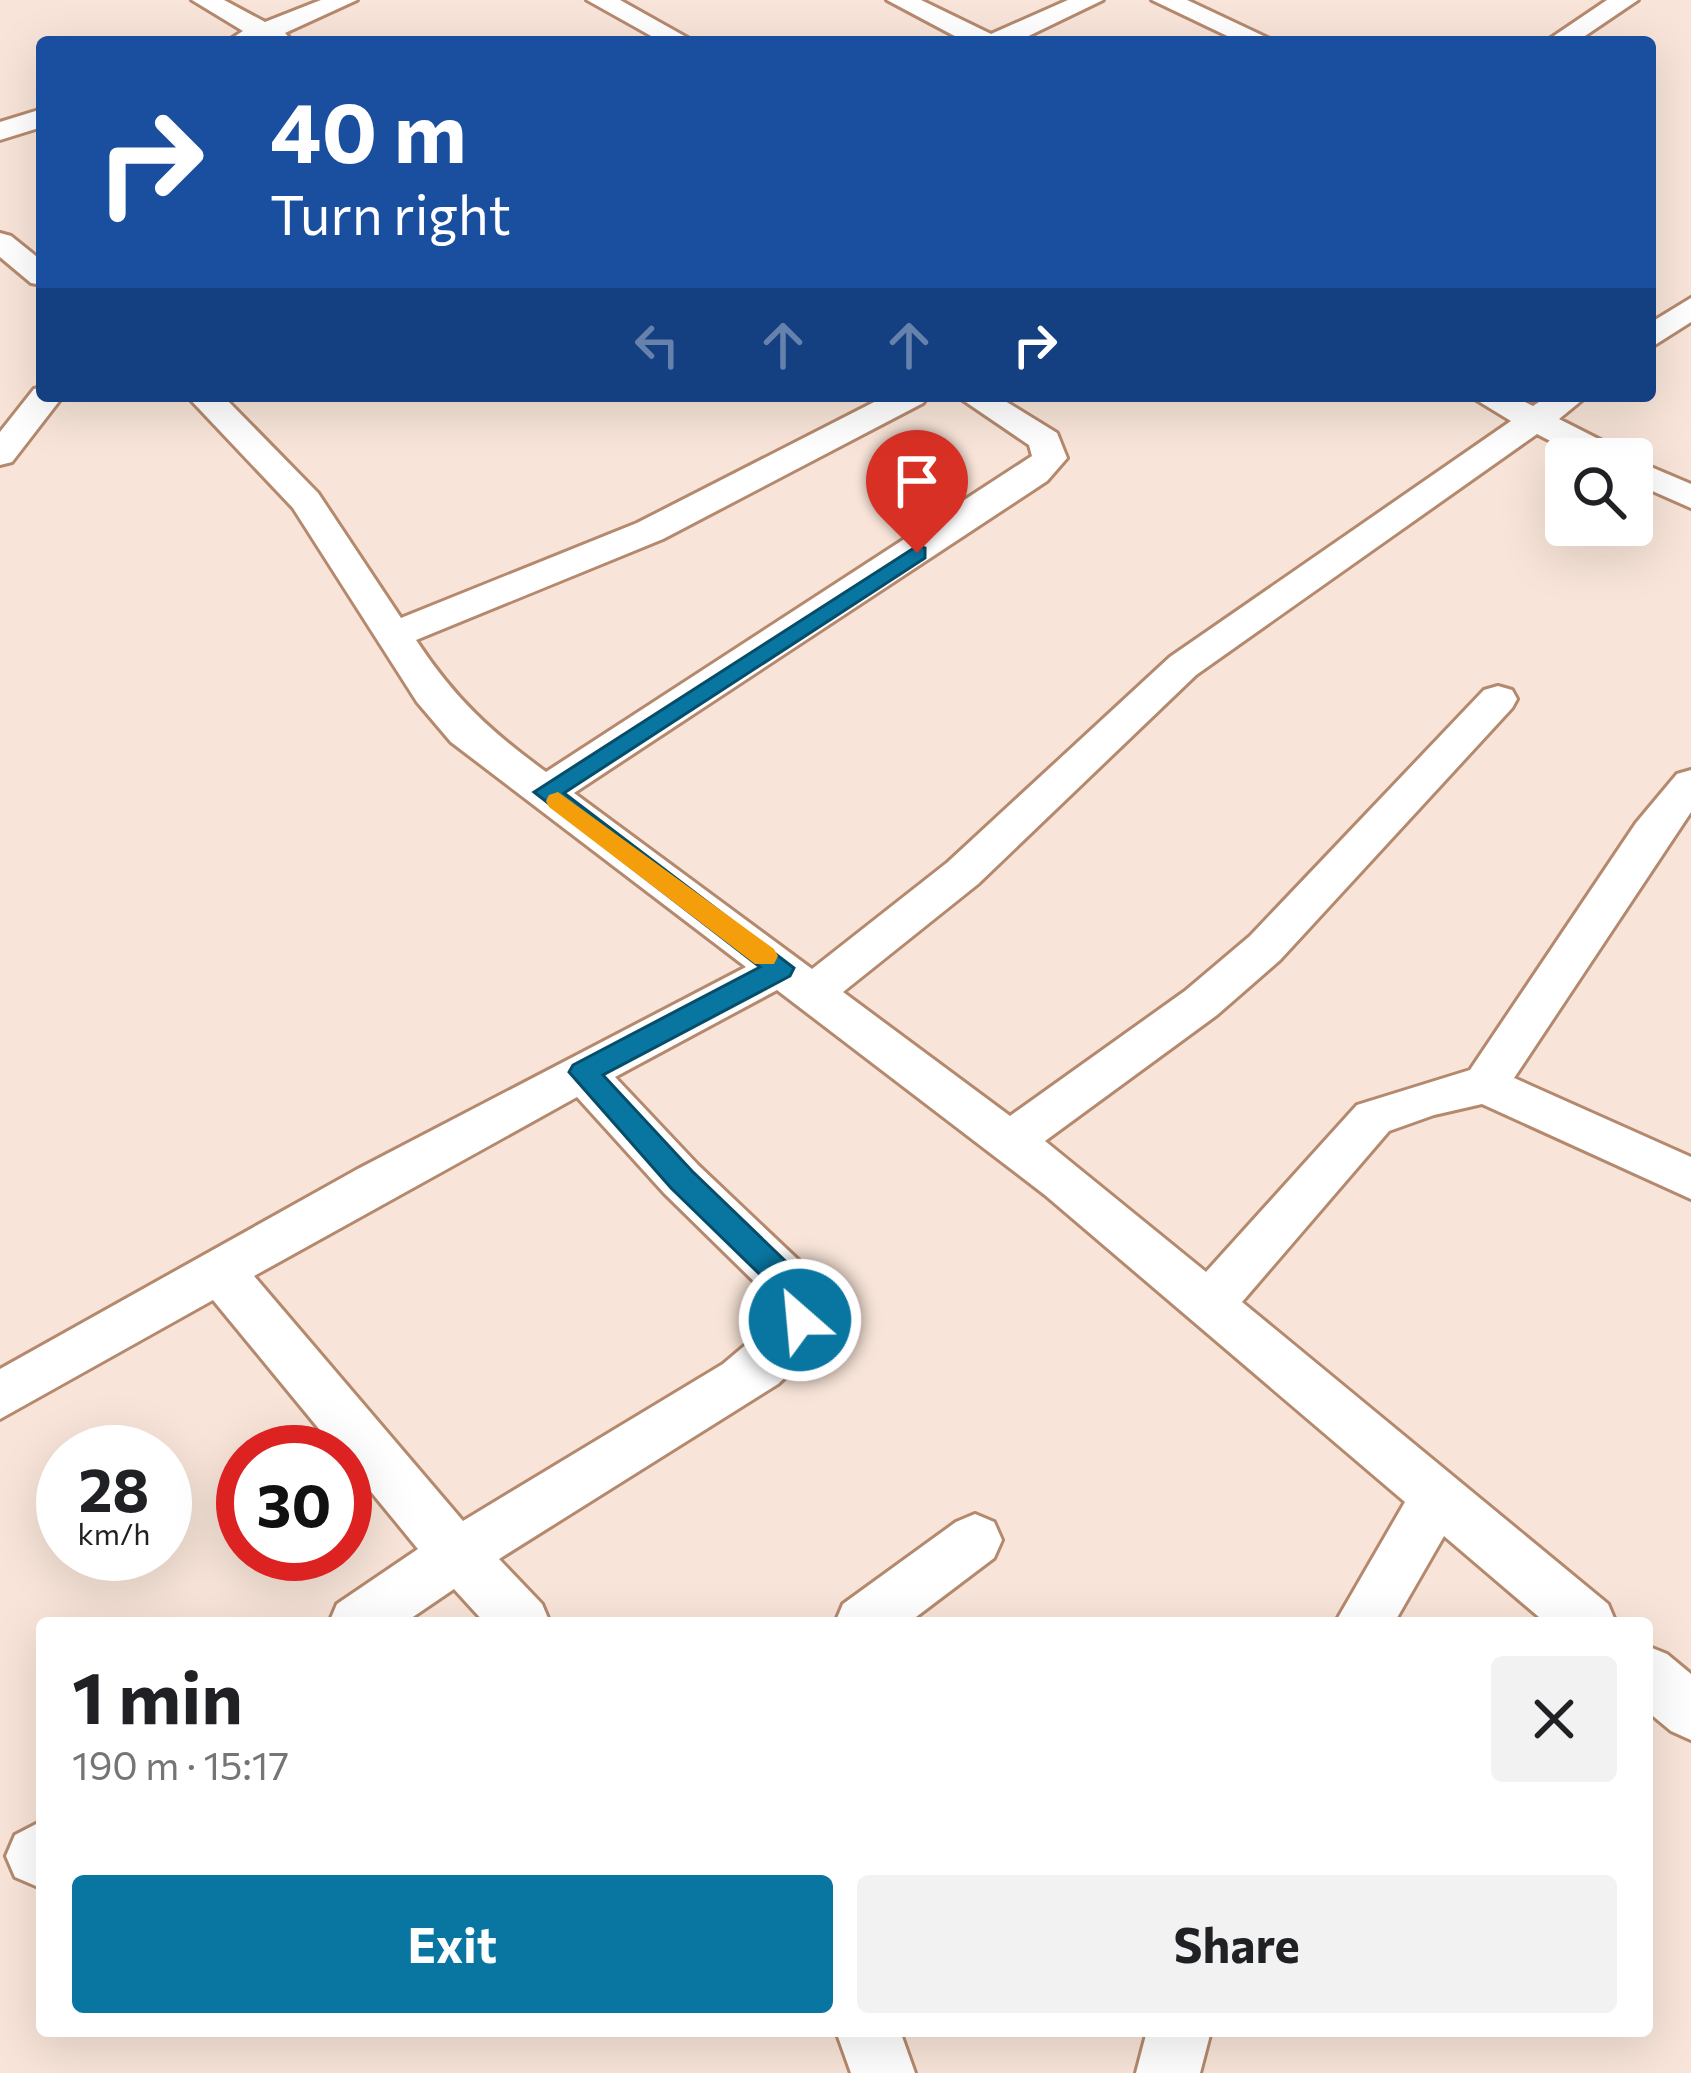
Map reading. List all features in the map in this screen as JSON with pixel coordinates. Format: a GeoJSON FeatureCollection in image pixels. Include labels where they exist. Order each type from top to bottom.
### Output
{"type":"FeatureCollection","features":[{"type":"Feature","properties":{"kind":"street"},"geometry":{"type":"LineString","coordinates":[[205,0],[258,36]]}},
{"type":"Feature","properties":{"kind":"street"},"geometry":{"type":"LineString","coordinates":[[600,0],[670,36]]}},
{"type":"Feature","properties":{"kind":"street"},"geometry":{"type":"LineString","coordinates":[[900,0],[977,36]]}},
{"type":"Feature","properties":{"kind":"street"},"geometry":{"type":"LineString","coordinates":[[1004,36],[1090,0]]}},
{"type":"Feature","properties":{"kind":"street"},"geometry":{"type":"LineString","coordinates":[[1166,0],[1249,36]]}},
{"type":"Feature","properties":{"kind":"street"},"geometry":{"type":"LineString","coordinates":[[1568,36],[1625,0]]}},
{"type":"Feature","properties":{"kind":"street"},"geometry":{"type":"LineString","coordinates":[[268,36],[339,1]]}},
{"type":"Feature","properties":{"kind":"street"},"geometry":{"type":"LineString","coordinates":[[0,132],[36,118]]}},
{"type":"Feature","properties":{"kind":"street"},"geometry":{"type":"LineString","coordinates":[[0,242],[36,271]]}},
{"type":"Feature","properties":{"kind":"street"},"geometry":{"type":"LineString","coordinates":[[3,441],[40,402]]}},
{"type":"Feature","properties":{"kind":"street"},"geometry":{"type":"LineString","coordinates":[[210,402],[306,501],[430,693],[465,732],[1010,1141],[1581,1617]]}},
{"type":"Feature","properties":{"kind":"street"},"geometry":{"type":"LineString","coordinates":[[396,634],[650,531],[899,402]]}},
{"type":"Feature","properties":{"kind":"street"},"geometry":{"type":"LineString","coordinates":[[546,792],[1035,474],[1050,458],[1045,440],[984,402]]}},
{"type":"Feature","properties":{"kind":"street"},"geometry":{"type":"LineString","coordinates":[[1498,402],[1568,438]]}},
{"type":"Feature","properties":{"kind":"street"},"geometry":{"type":"LineString","coordinates":[[0,1396],[583,1072],[797,980],[963,873],[1183,666],[1562,402]]}},
{"type":"Feature","properties":{"kind":"street"},"geometry":{"type":"LineString","coordinates":[[1653,479],[1691,497]]}},
{"type":"Feature","properties":{"kind":"street"},"geometry":{"type":"LineString","coordinates":[[1010,1141],[1201,1003],[1265,947],[1498,699]]}},
{"type":"Feature","properties":{"kind":"street"},"geometry":{"type":"LineString","coordinates":[[1485,1085],[1651,833],[1691,784]]}},
{"type":"Feature","properties":{"kind":"street"},"geometry":{"type":"LineString","coordinates":[[365,1617],[456,1552],[744,1376],[792,1338],[800,1320],[802,1304],[794,1288],[681,1179],[583,1072]]}},
{"type":"Feature","properties":{"kind":"street"},"geometry":{"type":"LineString","coordinates":[[1209,1304],[1373,1118],[1430,1097],[1485,1085],[1691,1179]]}},
{"type":"Feature","properties":{"kind":"street"},"geometry":{"type":"LineString","coordinates":[[219,1271],[516,1617]]}},
{"type":"Feature","properties":{"kind":"street"},"geometry":{"type":"LineString","coordinates":[[1367,1617],[1438,1496]]}},
{"type":"Feature","properties":{"kind":"street"},"geometry":{"type":"LineString","coordinates":[[871,1617],[975,1540]]}},
{"type":"Feature","properties":{"kind":"street"},"geometry":{"type":"LineString","coordinates":[[1653,1678],[1691,1712]]}},
{"type":"Feature","properties":{"kind":"street"},"geometry":{"type":"LineString","coordinates":[[870,2037],[883,2073]]}},
{"type":"Feature","properties":{"kind":"street"},"geometry":{"type":"LineString","coordinates":[[1168,2073],[1177,2037]]}},
{"type":"Feature","properties":{"kind":"slow traffic"},"geometry":{"type":"LineString","coordinates":[[558,801],[765,956]]}},
{"type":"Feature","properties":{"kind":"route"},"geometry":{"type":"LineString","coordinates":[[800,1320],[802,1304],[794,1288],[681,1179],[583,1072],[781,968],[546,792],[917,553]]}}]}
